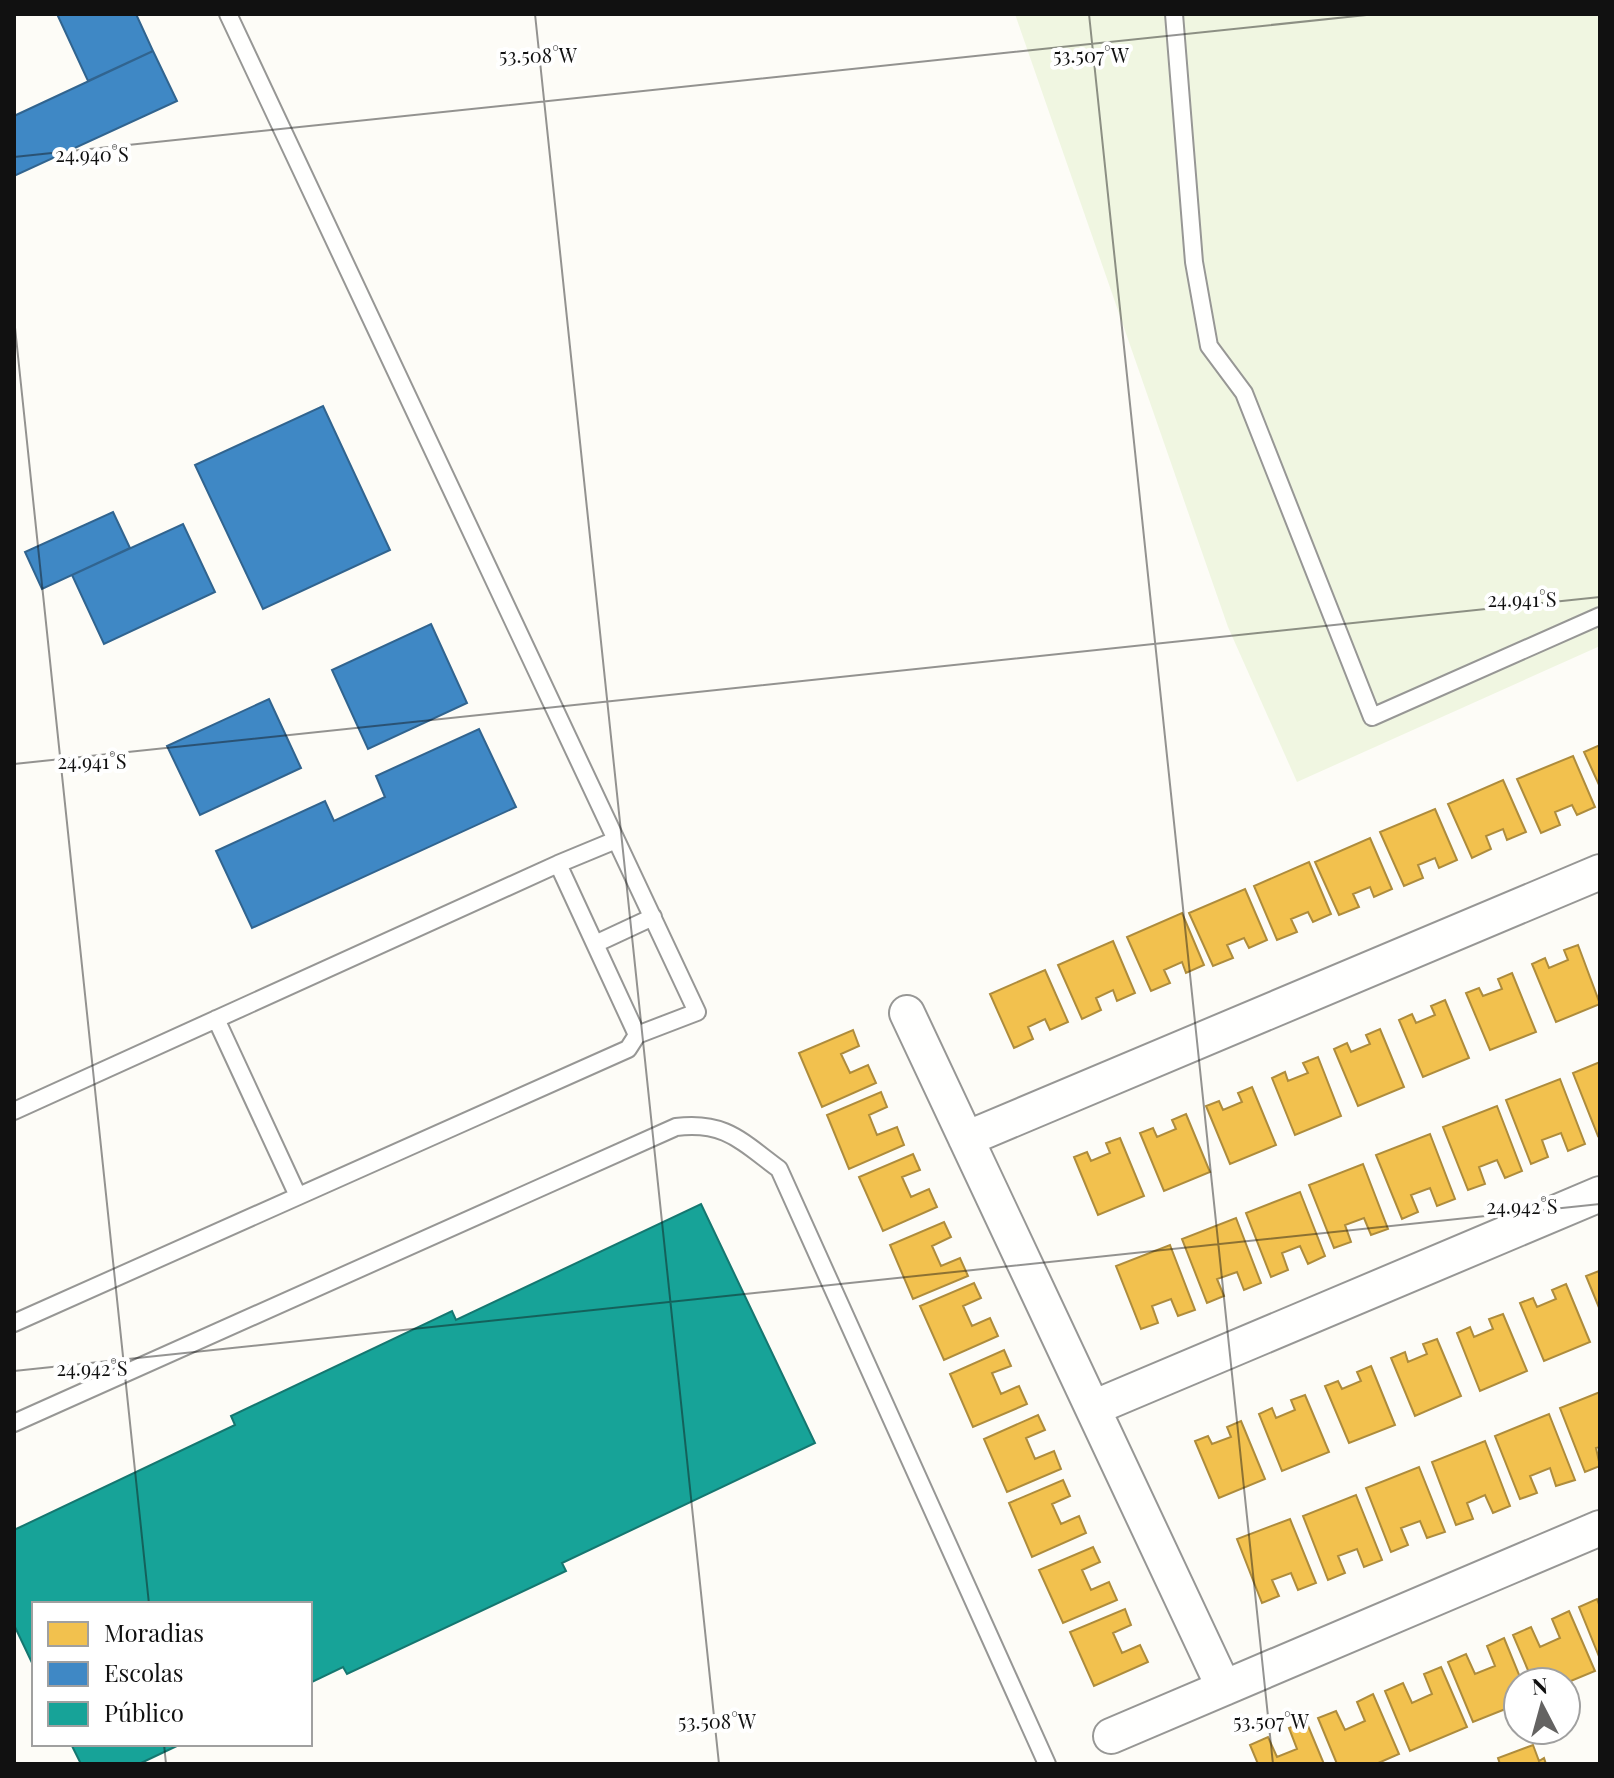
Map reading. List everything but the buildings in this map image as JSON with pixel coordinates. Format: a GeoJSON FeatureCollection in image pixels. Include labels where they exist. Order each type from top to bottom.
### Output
{"type":"FeatureCollection","features":[{"type":"Feature","properties":{"kind":"street"},"geometry":{"type":"LineString","coordinates":[[966,1139],[1600,872]]}},
{"type":"Feature","properties":{"kind":"street"},"geometry":{"type":"LineString","coordinates":[[907,1013],[1224,1688]]}},
{"type":"Feature","properties":{"kind":"street"},"geometry":{"type":"LineString","coordinates":[[1093,1408],[1600,1194]]}},
{"type":"Feature","properties":{"kind":"street"},"geometry":{"type":"LineString","coordinates":[[1111,1736],[1600,1528]]}},
{"type":"Feature","properties":{"kind":"lane"},"geometry":{"type":"LineString","coordinates":[[14,1323],[628,1049],[637,1035],[697,1012],[228,14]]}},
{"type":"Feature","properties":{"kind":"lane"},"geometry":{"type":"LineString","coordinates":[[1174,14],[1194,262],[1209,346],[1244,393],[1372,717],[1600,616]]}},
{"type":"Feature","properties":{"kind":"lane"},"geometry":{"type":"LineString","coordinates":[[14,1111],[616,840]]}},
{"type":"Feature","properties":{"kind":"lane"},"geometry":{"type":"LineString","coordinates":[[558,864],[637,1035]]}},
{"type":"Feature","properties":{"kind":"lane"},"geometry":{"type":"LineString","coordinates":[[595,944],[653,917]]}},
{"type":"Feature","properties":{"kind":"lane"},"geometry":{"type":"LineString","coordinates":[[216,1019],[298,1196]]}},
{"type":"Feature","properties":{"kind":"lane"},"geometry":{"type":"LineString","coordinates":[[17,1424],[676,1127],[704,1124],[724,1129],[779,1169],[1047,1764]]}},
{"type":"Feature","properties":{"kind":"green space"},"geometry":{"type":"Polygon","coordinates":[[[1015,14],[1600,14],[1600,646],[1297,782],[1228,627],[1015,14]]]}}]}
